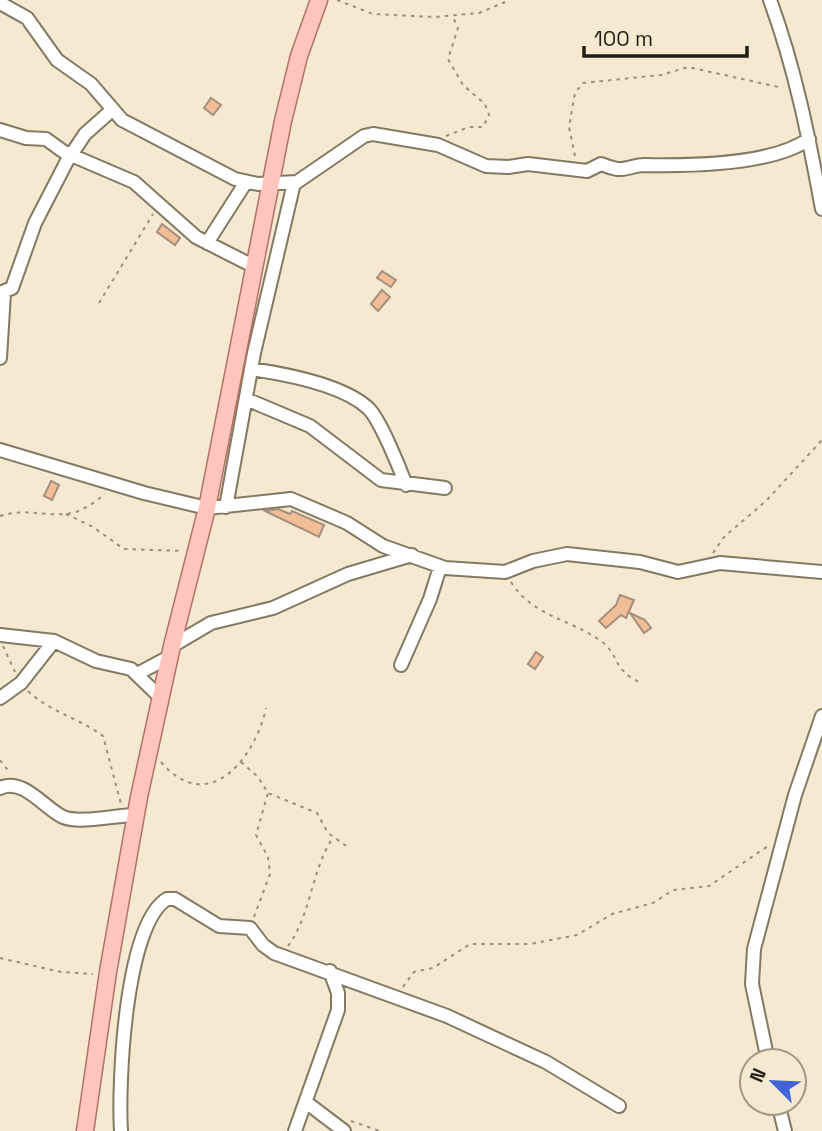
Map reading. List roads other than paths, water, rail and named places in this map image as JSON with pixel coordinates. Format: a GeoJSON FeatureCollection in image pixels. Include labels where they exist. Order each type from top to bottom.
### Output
{"type":"FeatureCollection","features":[{"type":"Feature","properties":{"kind":"main road"},"geometry":{"type":"LineString","coordinates":[[85,1131],[129,815],[150,749],[207,508],[269,183],[299,56],[319,0]]}},
{"type":"Feature","properties":{"kind":"street"},"geometry":{"type":"LineString","coordinates":[[770,0],[797,86],[822,209]]}},
{"type":"Feature","properties":{"kind":"street"},"geometry":{"type":"LineString","coordinates":[[0,4],[27,18],[57,60],[91,84],[122,120],[198,162],[246,182],[294,183],[370,134],[433,144],[486,166],[528,164],[587,171],[603,164],[619,170],[642,165],[656,167],[738,160],[779,154],[794,149],[809,139]]}},
{"type":"Feature","properties":{"kind":"street"},"geometry":{"type":"LineString","coordinates":[[0,358],[2,293],[15,280],[32,230],[71,154],[86,134],[112,110]]}},
{"type":"Feature","properties":{"kind":"street"},"geometry":{"type":"LineString","coordinates":[[0,130],[26,138],[46,139],[60,151],[134,182],[207,243],[253,266]]}},
{"type":"Feature","properties":{"kind":"street"},"geometry":{"type":"LineString","coordinates":[[207,243],[246,182]]}},
{"type":"Feature","properties":{"kind":"street"},"geometry":{"type":"LineString","coordinates":[[226,508],[251,369],[294,183]]}},
{"type":"Feature","properties":{"kind":"street"},"geometry":{"type":"LineString","coordinates":[[251,369],[308,381],[367,406],[379,423],[406,485]]}},
{"type":"Feature","properties":{"kind":"street"},"geometry":{"type":"LineString","coordinates":[[246,399],[310,426],[381,480],[445,488]]}},
{"type":"Feature","properties":{"kind":"street"},"geometry":{"type":"LineString","coordinates":[[0,450],[117,485],[207,508],[226,508],[287,498],[337,518],[383,546],[440,567],[505,572],[563,554],[639,562],[678,572],[732,563],[822,572]]}},
{"type":"Feature","properties":{"kind":"street"},"geometry":{"type":"LineString","coordinates":[[137,674],[211,623],[273,608],[335,579],[412,555]]}},
{"type":"Feature","properties":{"kind":"street"},"geometry":{"type":"LineString","coordinates":[[401,665],[430,599],[440,567]]}},
{"type":"Feature","properties":{"kind":"street"},"geometry":{"type":"LineString","coordinates":[[0,635],[54,641],[96,661],[120,664],[137,674],[161,698]]}},
{"type":"Feature","properties":{"kind":"street"},"geometry":{"type":"LineString","coordinates":[[0,698],[21,683],[54,641]]}},
{"type":"Feature","properties":{"kind":"street"},"geometry":{"type":"LineString","coordinates":[[765,1047],[752,984],[752,965],[784,837],[822,716]]}},
{"type":"Feature","properties":{"kind":"street"},"geometry":{"type":"LineString","coordinates":[[0,788],[15,786],[70,819],[129,815]]}},
{"type":"Feature","properties":{"kind":"street"},"geometry":{"type":"LineString","coordinates":[[121,1131],[127,1002],[134,966],[153,914],[161,902],[175,900],[219,926],[250,928],[263,945],[279,954],[447,1016],[546,1062],[619,1106]]}},
{"type":"Feature","properties":{"kind":"street"},"geometry":{"type":"LineString","coordinates":[[295,1131],[338,1010],[338,993],[330,971]]}},
{"type":"Feature","properties":{"kind":"street"},"geometry":{"type":"LineString","coordinates":[[307,1103],[333,1120],[344,1131]]}}]}
